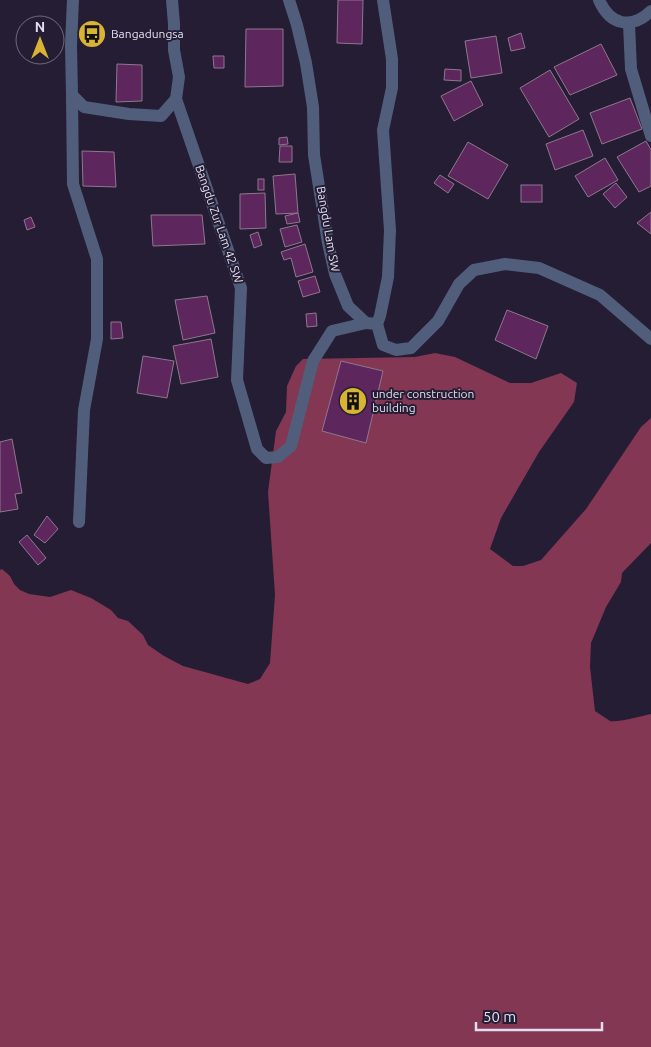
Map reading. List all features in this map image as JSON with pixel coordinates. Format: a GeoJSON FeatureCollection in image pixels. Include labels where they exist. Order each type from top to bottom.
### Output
{"type":"FeatureCollection","features":[{"type":"Feature","properties":{"kind":"street"},"geometry":{"type":"LineString","coordinates":[[73,0],[71,45],[73,184],[97,259],[97,339],[84,410],[80,522]]}},
{"type":"Feature","properties":{"kind":"street"},"geometry":{"type":"LineString","coordinates":[[72,95],[84,107],[129,114],[161,116],[176,99],[179,77],[174,50],[172,0]]}},
{"type":"Feature","properties":{"kind":"street","name":"Bangdu Lam SW"},"geometry":{"type":"LineString","coordinates":[[289,0],[306,63],[313,107],[314,154],[335,274],[348,306],[371,324]]}},
{"type":"Feature","properties":{"kind":"street"},"geometry":{"type":"LineString","coordinates":[[383,0],[392,60],[392,88],[383,130],[390,237],[388,277],[380,316],[371,324],[383,345],[396,350],[411,348],[438,321],[458,284],[474,270],[505,264],[539,268],[600,294],[651,339]]}},
{"type":"Feature","properties":{"kind":"street"},"geometry":{"type":"LineString","coordinates":[[599,0],[611,18],[629,24],[640,20],[651,11]]}},
{"type":"Feature","properties":{"kind":"street"},"geometry":{"type":"LineString","coordinates":[[629,24],[631,69],[651,136]]}},
{"type":"Feature","properties":{"kind":"street","name":"Bangdu Zur Lam 42 SW"},"geometry":{"type":"LineString","coordinates":[[176,99],[241,288],[237,380],[257,449],[266,458],[278,457],[291,446],[312,361],[332,331],[371,324]]}},
{"type":"Feature","properties":{"kind":"shaded area"},"geometry":{"type":"Polygon","coordinates":[[[435,353],[455,357],[510,383],[531,383],[561,373],[577,383],[574,402],[539,452],[501,518],[490,549],[513,566],[523,566],[541,560],[586,509],[641,427],[651,418],[651,543],[622,573],[621,582],[606,607],[591,643],[590,667],[595,711],[610,721],[651,714],[651,1047],[0,1047],[0,570],[2,569],[10,576],[20,590],[29,594],[50,597],[71,590],[91,598],[111,610],[118,618],[128,621],[143,635],[148,645],[183,666],[248,684],[260,679],[270,663],[275,595],[268,492],[276,431],[286,412],[287,386],[296,366],[303,359],[415,357],[435,353]]]}},
{"type":"Feature","properties":{"kind":"building"},"geometry":{"type":"Polygon","coordinates":[[[338,0],[363,0],[362,44],[337,43],[338,0]]]}},
{"type":"Feature","properties":{"kind":"building"},"geometry":{"type":"Polygon","coordinates":[[[246,29],[283,29],[283,86],[245,87],[246,29]]]}},
{"type":"Feature","properties":{"kind":"building"},"geometry":{"type":"Polygon","coordinates":[[[521,33],[525,48],[511,51],[508,38],[521,33]]]}},
{"type":"Feature","properties":{"kind":"building"},"geometry":{"type":"Polygon","coordinates":[[[496,36],[502,73],[471,78],[465,41],[496,36]]]}},
{"type":"Feature","properties":{"kind":"building"},"geometry":{"type":"Polygon","coordinates":[[[601,44],[617,75],[570,95],[554,67],[601,44]]]}},
{"type":"Feature","properties":{"kind":"building"},"geometry":{"type":"Polygon","coordinates":[[[213,56],[224,56],[224,68],[214,68],[213,56]]]}},
{"type":"Feature","properties":{"kind":"building"},"geometry":{"type":"Polygon","coordinates":[[[117,64],[142,65],[142,101],[116,102],[117,64]]]}},
{"type":"Feature","properties":{"kind":"building"},"geometry":{"type":"Polygon","coordinates":[[[445,69],[461,70],[461,81],[444,80],[445,69]]]}},
{"type":"Feature","properties":{"kind":"building"},"geometry":{"type":"Polygon","coordinates":[[[550,70],[579,119],[549,137],[520,88],[550,70]]]}},
{"type":"Feature","properties":{"kind":"building"},"geometry":{"type":"Polygon","coordinates":[[[471,81],[483,105],[454,121],[441,96],[471,81]]]}},
{"type":"Feature","properties":{"kind":"building"},"geometry":{"type":"Polygon","coordinates":[[[630,98],[642,129],[602,144],[590,113],[630,98]]]}},
{"type":"Feature","properties":{"kind":"building"},"geometry":{"type":"Polygon","coordinates":[[[583,130],[593,156],[555,170],[546,144],[583,130]]]}},
{"type":"Feature","properties":{"kind":"building"},"geometry":{"type":"Polygon","coordinates":[[[287,137],[288,144],[279,145],[279,138],[287,137]]]}},
{"type":"Feature","properties":{"kind":"building"},"geometry":{"type":"Polygon","coordinates":[[[646,141],[651,150],[651,186],[639,192],[617,157],[646,141]]]}},
{"type":"Feature","properties":{"kind":"building"},"geometry":{"type":"Polygon","coordinates":[[[468,142],[508,165],[488,199],[448,176],[468,142]]]}},
{"type":"Feature","properties":{"kind":"building"},"geometry":{"type":"Polygon","coordinates":[[[280,146],[292,146],[292,162],[279,162],[280,146]]]}},
{"type":"Feature","properties":{"kind":"building"},"geometry":{"type":"Polygon","coordinates":[[[82,151],[114,152],[116,187],[83,186],[82,151]]]}},
{"type":"Feature","properties":{"kind":"building"},"geometry":{"type":"Polygon","coordinates":[[[605,158],[618,180],[588,197],[575,176],[605,158]]]}},
{"type":"Feature","properties":{"kind":"building"},"geometry":{"type":"Polygon","coordinates":[[[295,174],[298,213],[276,214],[273,176],[295,174]]]}},
{"type":"Feature","properties":{"kind":"building"},"geometry":{"type":"Polygon","coordinates":[[[440,175],[454,184],[448,193],[434,183],[440,175]]]}},
{"type":"Feature","properties":{"kind":"building"},"geometry":{"type":"Polygon","coordinates":[[[258,179],[264,179],[264,190],[258,190],[258,179]]]}},
{"type":"Feature","properties":{"kind":"building"},"geometry":{"type":"Polygon","coordinates":[[[616,183],[627,197],[615,208],[603,194],[616,183]]]}},
{"type":"Feature","properties":{"kind":"building"},"geometry":{"type":"Polygon","coordinates":[[[521,185],[542,185],[542,202],[521,202],[521,185]]]}},
{"type":"Feature","properties":{"kind":"building"},"geometry":{"type":"Polygon","coordinates":[[[265,193],[266,228],[240,229],[240,194],[265,193]]]}},
{"type":"Feature","properties":{"kind":"building"},"geometry":{"type":"Polygon","coordinates":[[[651,212],[651,234],[637,223],[651,212]]]}},
{"type":"Feature","properties":{"kind":"building"},"geometry":{"type":"Polygon","coordinates":[[[298,213],[300,222],[287,224],[285,216],[298,213]]]}},
{"type":"Feature","properties":{"kind":"building"},"geometry":{"type":"Polygon","coordinates":[[[151,215],[202,215],[205,244],[153,246],[151,215]]]}},
{"type":"Feature","properties":{"kind":"building"},"geometry":{"type":"Polygon","coordinates":[[[31,217],[35,227],[27,230],[24,220],[31,217]]]}},
{"type":"Feature","properties":{"kind":"building"},"geometry":{"type":"Polygon","coordinates":[[[297,225],[302,242],[285,247],[280,229],[297,225]]]}},
{"type":"Feature","properties":{"kind":"building"},"geometry":{"type":"Polygon","coordinates":[[[258,232],[262,245],[254,248],[250,235],[258,232]]]}},
{"type":"Feature","properties":{"kind":"building"},"geometry":{"type":"Polygon","coordinates":[[[305,244],[313,272],[296,277],[291,258],[284,260],[281,252],[305,244]]]}},
{"type":"Feature","properties":{"kind":"building"},"geometry":{"type":"Polygon","coordinates":[[[315,276],[320,292],[303,297],[298,281],[315,276]]]}},
{"type":"Feature","properties":{"kind":"building"},"geometry":{"type":"Polygon","coordinates":[[[207,296],[215,333],[183,340],[175,300],[207,296]]]}},
{"type":"Feature","properties":{"kind":"building"},"geometry":{"type":"Polygon","coordinates":[[[507,310],[548,326],[536,359],[495,340],[507,310]]]}},
{"type":"Feature","properties":{"kind":"building"},"geometry":{"type":"Polygon","coordinates":[[[316,313],[317,326],[307,327],[306,314],[316,313]]]}},
{"type":"Feature","properties":{"kind":"building"},"geometry":{"type":"Polygon","coordinates":[[[111,322],[121,322],[123,338],[111,339],[111,322]]]}},
{"type":"Feature","properties":{"kind":"building"},"geometry":{"type":"Polygon","coordinates":[[[211,339],[218,377],[181,384],[173,346],[211,339]]]}},
{"type":"Feature","properties":{"kind":"building"},"geometry":{"type":"Polygon","coordinates":[[[143,356],[174,361],[167,398],[137,393],[143,356]]]}},
{"type":"Feature","properties":{"kind":"building","name":"under construction building"},"geometry":{"type":"Polygon","coordinates":[[[341,361],[383,371],[366,443],[322,431],[341,361]]]}},
{"type":"Feature","properties":{"kind":"building"},"geometry":{"type":"Polygon","coordinates":[[[12,439],[22,493],[15,494],[18,509],[0,512],[0,442],[12,439]]]}},
{"type":"Feature","properties":{"kind":"building"},"geometry":{"type":"Polygon","coordinates":[[[47,516],[58,529],[45,543],[34,535],[47,516]]]}},
{"type":"Feature","properties":{"kind":"building"},"geometry":{"type":"Polygon","coordinates":[[[27,535],[46,558],[38,565],[19,542],[27,535]]]}},
{"type":"Feature","properties":{"kind":"place","name":"Bangadungsa"},"geometry":{"type":"Point","coordinates":[92,34]}},
{"type":"Feature","properties":{"kind":"place","name":"under construction building"},"geometry":{"type":"Point","coordinates":[353,401]}}]}
